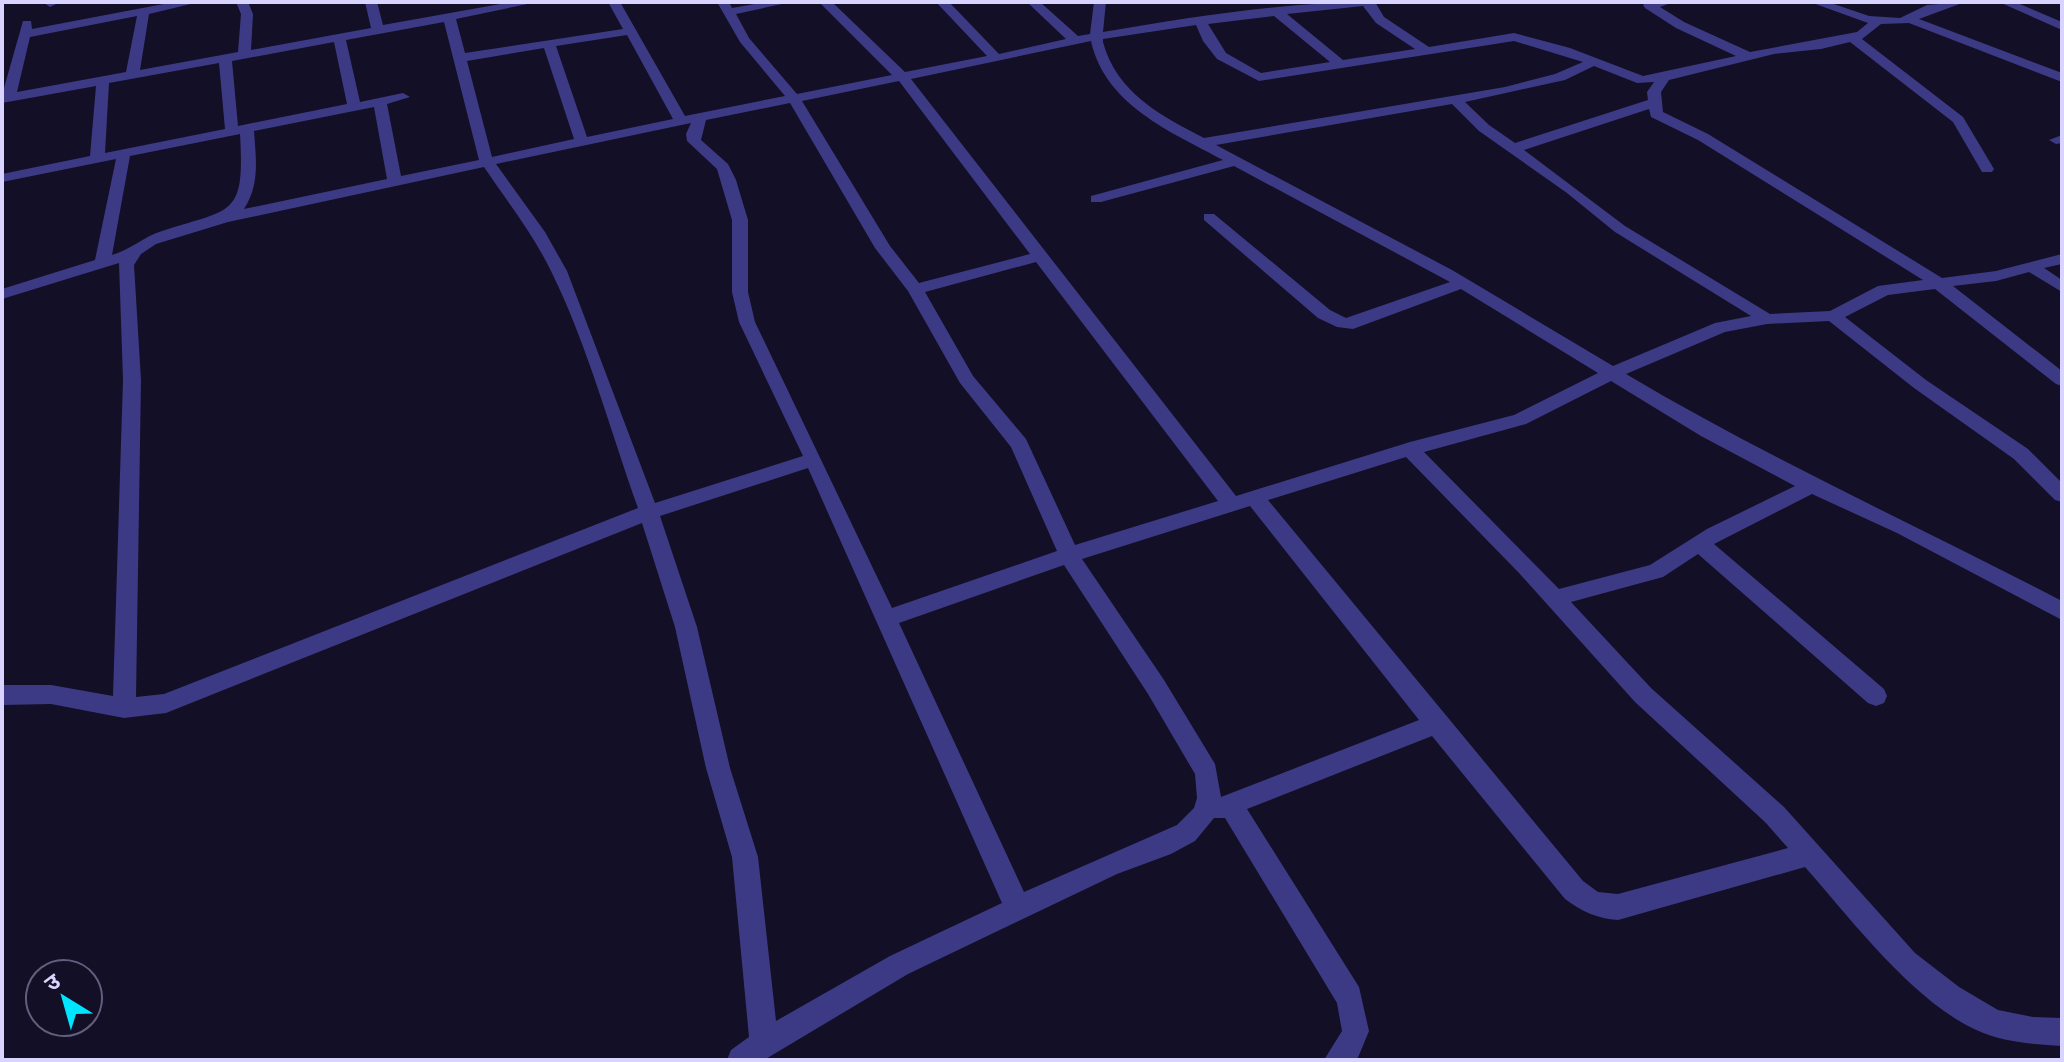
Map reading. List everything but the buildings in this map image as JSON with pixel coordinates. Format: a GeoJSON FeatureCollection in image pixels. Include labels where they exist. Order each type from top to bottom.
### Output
{"type":"FeatureCollection","features":[{"type":"Feature","properties":{"kind":"street"},"geometry":{"type":"LineString","coordinates":[[193,2],[26,28],[5,99],[449,17],[496,5],[531,2]]}},
{"type":"Feature","properties":{"kind":"street"},"geometry":{"type":"LineString","coordinates":[[242,2],[247,14],[244,55]]}},
{"type":"Feature","properties":{"kind":"street"},"geometry":{"type":"LineString","coordinates":[[371,2],[378,30]]}},
{"type":"Feature","properties":{"kind":"street"},"geometry":{"type":"LineString","coordinates":[[614,2],[691,119],[694,141],[723,167],[740,220],[741,306],[814,459],[1018,909]]}},
{"type":"Feature","properties":{"kind":"street"},"geometry":{"type":"LineString","coordinates":[[747,1055],[899,965],[1111,864],[1162,846],[1186,833],[1204,814],[1209,798],[1207,772],[1156,687],[1069,555],[1019,444],[966,379],[915,289],[883,248],[794,99],[744,39],[727,7],[785,2]]}},
{"type":"Feature","properties":{"kind":"street"},"geometry":{"type":"LineString","coordinates":[[825,2],[903,78],[1232,505]]}},
{"type":"Feature","properties":{"kind":"street"},"geometry":{"type":"LineString","coordinates":[[942,2],[996,58]]}},
{"type":"Feature","properties":{"kind":"street"},"geometry":{"type":"LineString","coordinates":[[1033,2],[1074,39]]}},
{"type":"Feature","properties":{"kind":"street"},"geometry":{"type":"LineString","coordinates":[[1100,2],[1096,34],[1102,64],[1111,80],[1131,100],[1201,143],[1462,283],[1610,374],[1812,486],[1904,528],[2062,611]]}},
{"type":"Feature","properties":{"kind":"street"},"geometry":{"type":"LineString","coordinates":[[1250,2],[1271,11],[1340,64]]}},
{"type":"Feature","properties":{"kind":"street"},"geometry":{"type":"LineString","coordinates":[[2,294],[130,255],[151,240],[217,219],[486,160],[903,78],[1096,34],[1200,19],[1368,2],[1380,20],[1426,50]]}},
{"type":"Feature","properties":{"kind":"street"},"geometry":{"type":"LineString","coordinates":[[1667,2],[1649,5],[1680,25],[1747,56]]}},
{"type":"Feature","properties":{"kind":"street"},"geometry":{"type":"LineString","coordinates":[[1816,2],[1878,20],[1902,22],[1931,8],[1959,2]]}},
{"type":"Feature","properties":{"kind":"street"},"geometry":{"type":"LineString","coordinates":[[2005,2],[2062,26]]}},
{"type":"Feature","properties":{"kind":"street"},"geometry":{"type":"LineString","coordinates":[[132,76],[144,11]]}},
{"type":"Feature","properties":{"kind":"street"},"geometry":{"type":"LineString","coordinates":[[449,17],[486,160],[537,232],[559,271],[578,315],[649,512],[686,627],[718,768],[745,857],[747,1055]]}},
{"type":"Feature","properties":{"kind":"street"},"geometry":{"type":"LineString","coordinates":[[1200,19],[1208,43],[1233,65],[1259,77],[1514,37],[1566,51],[1642,80],[1861,35],[1878,20]]}},
{"type":"Feature","properties":{"kind":"street"},"geometry":{"type":"LineString","coordinates":[[1909,19],[2062,78]]}},
{"type":"Feature","properties":{"kind":"street"},"geometry":{"type":"LineString","coordinates":[[459,58],[631,31]]}},
{"type":"Feature","properties":{"kind":"street"},"geometry":{"type":"LineString","coordinates":[[1851,37],[1958,120],[1987,169]]}},
{"type":"Feature","properties":{"kind":"street"},"geometry":{"type":"LineString","coordinates":[[339,38],[354,107]]}},
{"type":"Feature","properties":{"kind":"street"},"geometry":{"type":"LineString","coordinates":[[549,44],[582,141]]}},
{"type":"Feature","properties":{"kind":"street"},"geometry":{"type":"LineString","coordinates":[[217,219],[240,206],[246,196],[249,163],[225,59]]}},
{"type":"Feature","properties":{"kind":"street"},"geometry":{"type":"LineString","coordinates":[[1201,143],[1506,91],[1560,77],[1593,62]]}},
{"type":"Feature","properties":{"kind":"street"},"geometry":{"type":"LineString","coordinates":[[1665,76],[1654,92],[1656,114],[1735,156],[1937,282],[2062,380]]}},
{"type":"Feature","properties":{"kind":"street"},"geometry":{"type":"LineString","coordinates":[[97,159],[103,81]]}},
{"type":"Feature","properties":{"kind":"street"},"geometry":{"type":"LineString","coordinates":[[2,178],[403,97]]}},
{"type":"Feature","properties":{"kind":"street"},"geometry":{"type":"LineString","coordinates":[[1454,99],[1511,149],[1572,190],[1620,229],[1767,319]]}},
{"type":"Feature","properties":{"kind":"street"},"geometry":{"type":"LineString","coordinates":[[380,101],[394,180]]}},
{"type":"Feature","properties":{"kind":"street"},"geometry":{"type":"LineString","coordinates":[[1511,149],[1655,102]]}},
{"type":"Feature","properties":{"kind":"street"},"geometry":{"type":"LineString","coordinates":[[103,262],[124,153]]}},
{"type":"Feature","properties":{"kind":"street"},"geometry":{"type":"LineString","coordinates":[[1096,199],[1235,161]]}},
{"type":"Feature","properties":{"kind":"street"},"geometry":{"type":"LineString","coordinates":[[1209,217],[1324,314],[1343,323],[1365,321],[1462,283]]}},
{"type":"Feature","properties":{"kind":"street"},"geometry":{"type":"LineString","coordinates":[[124,708],[132,380],[126,265],[130,255]]}},
{"type":"Feature","properties":{"kind":"street"},"geometry":{"type":"LineString","coordinates":[[915,289],[1041,256]]}},
{"type":"Feature","properties":{"kind":"street"},"geometry":{"type":"LineString","coordinates":[[887,619],[1069,555],[1410,449],[1520,420],[1610,374],[1721,327],[1767,319],[1833,316],[1884,290],[1996,276],[2062,259]]}},
{"type":"Feature","properties":{"kind":"street"},"geometry":{"type":"LineString","coordinates":[[2031,267],[2062,287]]}},
{"type":"Feature","properties":{"kind":"street"},"geometry":{"type":"LineString","coordinates":[[1833,316],[1920,384],[2021,454],[2060,489]]}},
{"type":"Feature","properties":{"kind":"street"},"geometry":{"type":"LineString","coordinates":[[1410,449],[1555,598],[1643,695],[1775,815],[1906,962],[1949,997],[1994,1023],[2033,1031],[2062,1032]]}},
{"type":"Feature","properties":{"kind":"street"},"geometry":{"type":"LineString","coordinates":[[2,695],[34,693],[124,708],[149,708],[216,685],[649,512],[814,459]]}},
{"type":"Feature","properties":{"kind":"street"},"geometry":{"type":"LineString","coordinates":[[1555,598],[1656,571],[1699,543],[1812,486]]}},
{"type":"Feature","properties":{"kind":"street"},"geometry":{"type":"LineString","coordinates":[[1255,498],[1574,890],[1602,907],[1618,907],[1810,854]]}},
{"type":"Feature","properties":{"kind":"street"},"geometry":{"type":"LineString","coordinates":[[1699,543],[1876,696]]}},
{"type":"Feature","properties":{"kind":"street"},"geometry":{"type":"LineString","coordinates":[[1204,814],[1436,724]]}},
{"type":"Feature","properties":{"kind":"street"},"geometry":{"type":"LineString","coordinates":[[1231,805],[1349,997],[1357,1025],[1352,1044],[1338,1060]]}}]}
